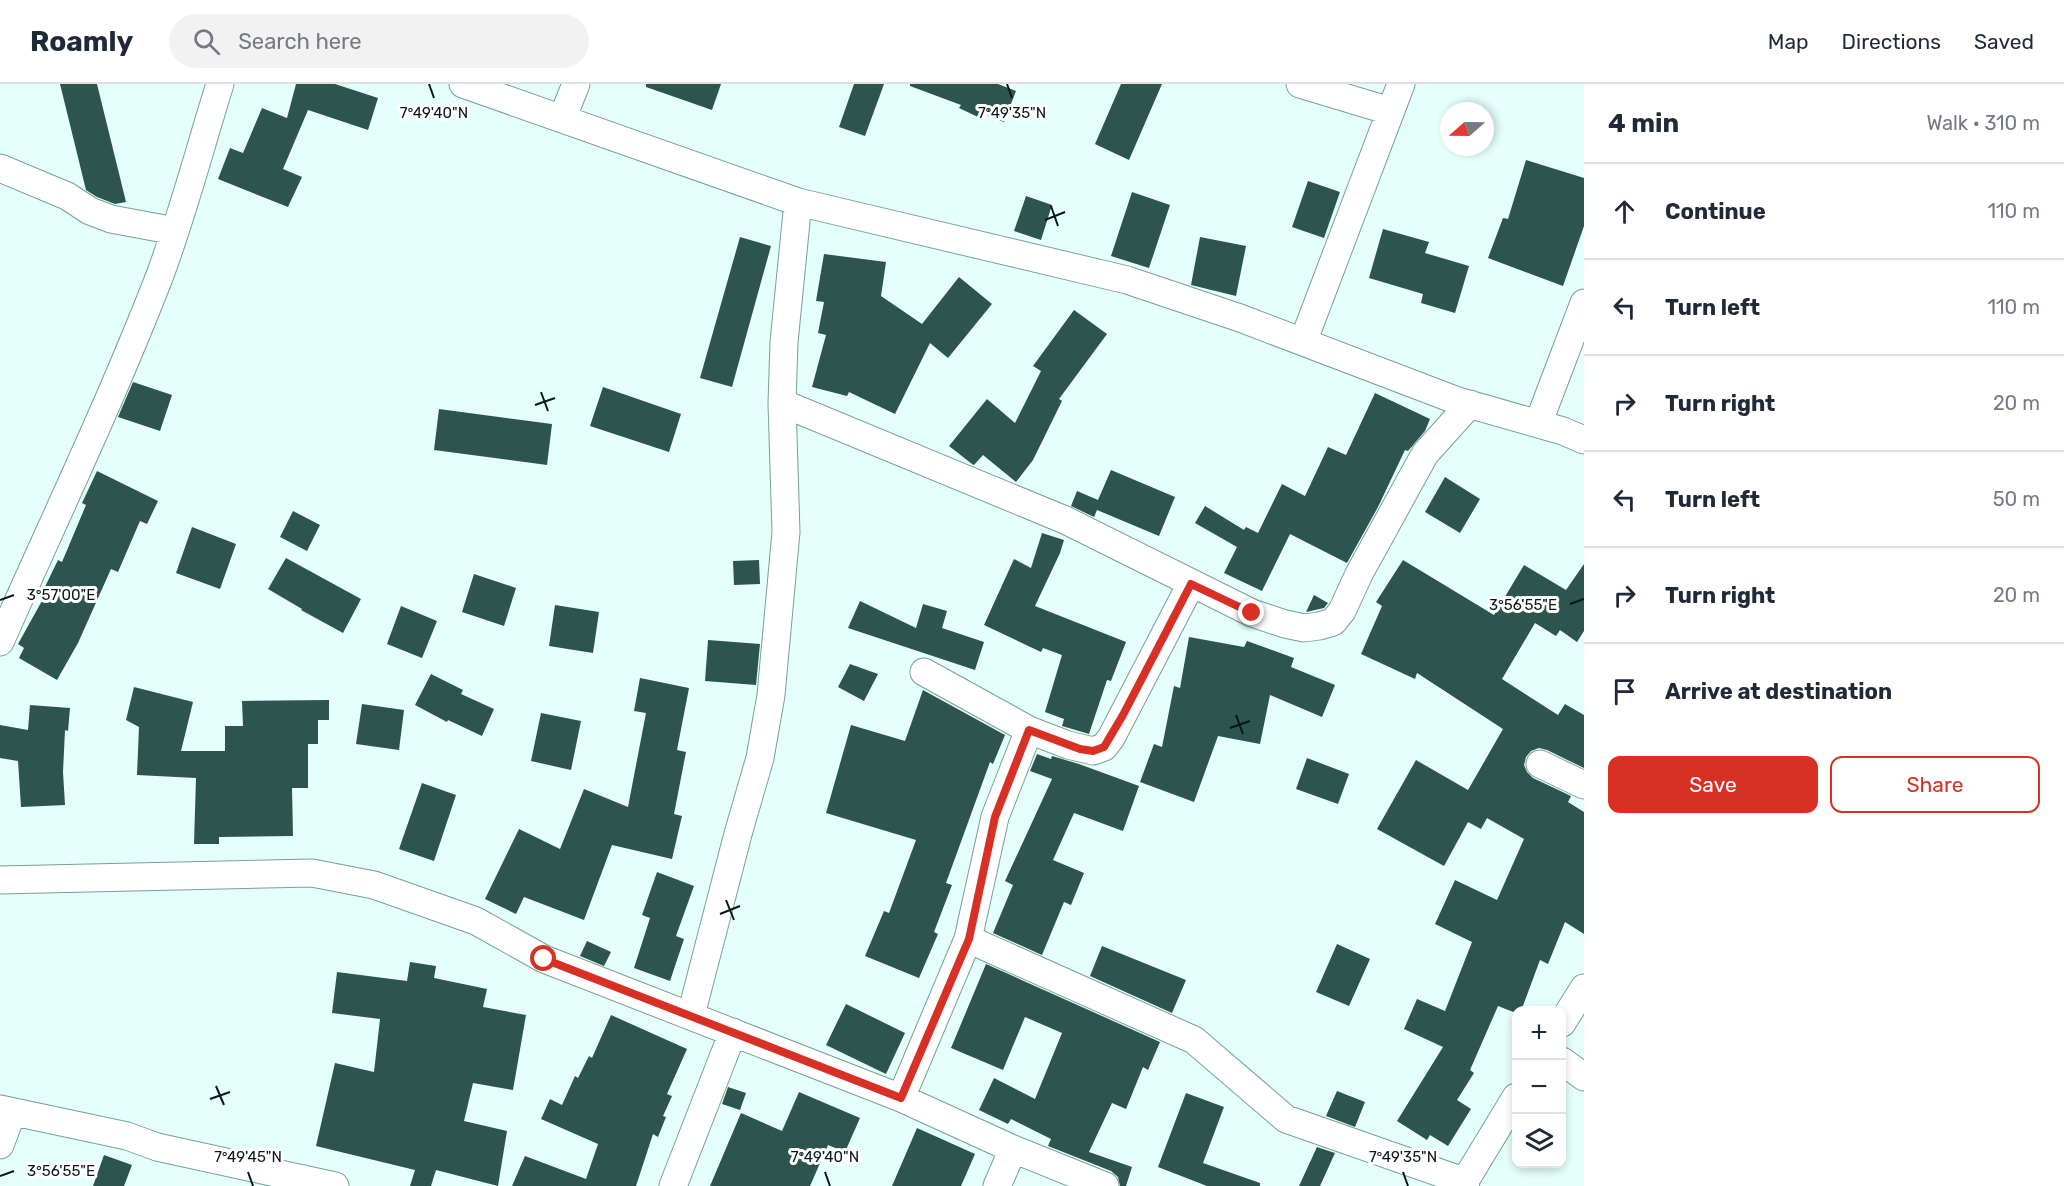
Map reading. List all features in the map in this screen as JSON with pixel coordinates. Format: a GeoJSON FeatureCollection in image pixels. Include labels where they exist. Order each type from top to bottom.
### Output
{"type":"FeatureCollection","features":[{"type":"Feature","properties":{"kind":"street"},"geometry":{"type":"LineString","coordinates":[[0,642],[96,427],[159,276],[220,84]]}},
{"type":"Feature","properties":{"kind":"street"},"geometry":{"type":"LineString","coordinates":[[463,84],[798,202],[1127,280],[1240,318],[1470,404],[1584,440]]}},
{"type":"Feature","properties":{"kind":"street"},"geometry":{"type":"LineString","coordinates":[[562,119],[576,84]]}},
{"type":"Feature","properties":{"kind":"street"},"geometry":{"type":"LineString","coordinates":[[1300,84],[1390,111]]}},
{"type":"Feature","properties":{"kind":"street"},"geometry":{"type":"LineString","coordinates":[[1303,342],[1401,84]]}},
{"type":"Feature","properties":{"kind":"street"},"geometry":{"type":"LineString","coordinates":[[0,168],[67,196],[90,211],[111,219],[175,231]]}},
{"type":"Feature","properties":{"kind":"street"},"geometry":{"type":"LineString","coordinates":[[691,1015],[760,758],[771,695],[786,532],[782,403],[784,342],[798,202]]}},
{"type":"Feature","properties":{"kind":"street"},"geometry":{"type":"LineString","coordinates":[[1538,424],[1584,303]]}},
{"type":"Feature","properties":{"kind":"street"},"geometry":{"type":"LineString","coordinates":[[782,403],[1065,520],[1252,613],[1304,628],[1332,621],[1342,611],[1359,574],[1425,454],[1470,404]]}},
{"type":"Feature","properties":{"kind":"street"},"geometry":{"type":"LineString","coordinates":[[924,672],[1029,730],[1080,749],[1093,751],[1104,747],[1119,723],[1191,584]]}},
{"type":"Feature","properties":{"kind":"street"},"geometry":{"type":"LineString","coordinates":[[901,1098],[969,939],[995,817],[1029,730]]}},
{"type":"Feature","properties":{"kind":"street"},"geometry":{"type":"LineString","coordinates":[[1540,764],[1584,785]]}},
{"type":"Feature","properties":{"kind":"street"},"geometry":{"type":"LineString","coordinates":[[0,880],[312,873],[374,885],[476,921],[544,959],[901,1098],[1013,1149],[1105,1186]]}},
{"type":"Feature","properties":{"kind":"street"},"geometry":{"type":"LineString","coordinates":[[969,939],[1194,1040],[1286,1119],[1464,1184],[1512,1103]]}},
{"type":"Feature","properties":{"kind":"street"},"geometry":{"type":"LineString","coordinates":[[1566,1017],[1584,988]]}},
{"type":"Feature","properties":{"kind":"street"},"geometry":{"type":"LineString","coordinates":[[673,1186],[733,1032]]}},
{"type":"Feature","properties":{"kind":"street"},"geometry":{"type":"LineString","coordinates":[[1566,1064],[1584,1077]]}},
{"type":"Feature","properties":{"kind":"street"},"geometry":{"type":"LineString","coordinates":[[0,1145],[6,1111],[127,1136],[157,1147],[335,1186]]}},
{"type":"Feature","properties":{"kind":"street"},"geometry":{"type":"LineString","coordinates":[[997,1186],[1013,1149]]}},
{"type":"Feature","properties":{"kind":"building"},"geometry":{"type":"Polygon","coordinates":[[[60,84],[97,84],[126,202],[115,204],[86,190],[60,84]]]}},
{"type":"Feature","properties":{"kind":"building"},"geometry":{"type":"Polygon","coordinates":[[[296,84],[335,84],[378,98],[368,130],[308,110],[283,169],[302,177],[288,207],[218,179],[230,148],[243,153],[262,108],[287,118],[296,84]]]}},
{"type":"Feature","properties":{"kind":"building"},"geometry":{"type":"Polygon","coordinates":[[[646,84],[721,84],[712,110],[646,87],[646,84]]]}},
{"type":"Feature","properties":{"kind":"building"},"geometry":{"type":"Polygon","coordinates":[[[854,84],[884,84],[865,136],[839,127],[854,84]]]}},
{"type":"Feature","properties":{"kind":"building"},"geometry":{"type":"Polygon","coordinates":[[[910,84],[998,84],[1016,91],[1004,122],[982,113],[980,118],[959,108],[961,105],[910,86],[910,84]]]}},
{"type":"Feature","properties":{"kind":"building"},"geometry":{"type":"Polygon","coordinates":[[[1121,84],[1162,84],[1129,160],[1095,144],[1121,84]]]}},
{"type":"Feature","properties":{"kind":"building"},"geometry":{"type":"Polygon","coordinates":[[[1526,160],[1584,178],[1584,226],[1563,286],[1488,258],[1503,218],[1508,219],[1526,160]]]}},
{"type":"Feature","properties":{"kind":"building"},"geometry":{"type":"Polygon","coordinates":[[[1308,181],[1340,192],[1324,238],[1292,227],[1308,181]]]}},
{"type":"Feature","properties":{"kind":"building"},"geometry":{"type":"Polygon","coordinates":[[[1132,192],[1170,205],[1149,268],[1111,256],[1132,192]]]}},
{"type":"Feature","properties":{"kind":"building"},"geometry":{"type":"Polygon","coordinates":[[[1026,196],[1052,205],[1041,240],[1014,231],[1026,196]]]}},
{"type":"Feature","properties":{"kind":"building"},"geometry":{"type":"Polygon","coordinates":[[[1383,229],[1429,242],[1425,253],[1469,266],[1455,313],[1421,303],[1423,294],[1369,278],[1383,229]]]}},
{"type":"Feature","properties":{"kind":"building"},"geometry":{"type":"Polygon","coordinates":[[[740,237],[771,246],[732,387],[700,378],[740,237]]]}},
{"type":"Feature","properties":{"kind":"building"},"geometry":{"type":"Polygon","coordinates":[[[1200,237],[1246,246],[1236,296],[1191,285],[1200,237]]]}},
{"type":"Feature","properties":{"kind":"building"},"geometry":{"type":"Polygon","coordinates":[[[824,254],[886,262],[881,296],[922,324],[959,277],[992,304],[948,358],[930,343],[895,414],[849,392],[847,396],[812,387],[826,335],[818,333],[824,302],[816,301],[824,254]]]}},
{"type":"Feature","properties":{"kind":"building"},"geometry":{"type":"Polygon","coordinates":[[[1074,310],[1107,334],[1059,399],[1062,401],[1033,460],[1016,482],[983,455],[974,465],[949,446],[987,399],[1015,423],[1041,371],[1033,366],[1074,310]]]}},
{"type":"Feature","properties":{"kind":"building"},"geometry":{"type":"Polygon","coordinates":[[[133,382],[172,395],[160,431],[118,417],[133,382]]]}},
{"type":"Feature","properties":{"kind":"building"},"geometry":{"type":"Polygon","coordinates":[[[603,387],[681,414],[669,452],[590,426],[603,387]]]}},
{"type":"Feature","properties":{"kind":"building"},"geometry":{"type":"Polygon","coordinates":[[[1375,393],[1430,419],[1425,431],[1408,451],[1405,450],[1378,507],[1347,563],[1290,534],[1262,591],[1224,573],[1237,547],[1195,523],[1205,506],[1244,530],[1246,527],[1258,533],[1282,484],[1305,496],[1328,447],[1346,455],[1375,393]]]}},
{"type":"Feature","properties":{"kind":"building"},"geometry":{"type":"Polygon","coordinates":[[[439,409],[552,424],[547,465],[434,450],[439,409]]]}},
{"type":"Feature","properties":{"kind":"building"},"geometry":{"type":"Polygon","coordinates":[[[1111,470],[1175,497],[1159,536],[1097,510],[1094,517],[1071,506],[1077,491],[1098,500],[1111,470]]]}},
{"type":"Feature","properties":{"kind":"building"},"geometry":{"type":"Polygon","coordinates":[[[97,471],[158,501],[147,524],[140,521],[118,572],[111,569],[78,643],[57,680],[19,658],[24,648],[18,644],[43,599],[40,597],[58,560],[62,562],[86,505],[82,503],[97,471]]]}},
{"type":"Feature","properties":{"kind":"building"},"geometry":{"type":"Polygon","coordinates":[[[1445,477],[1480,499],[1460,533],[1425,512],[1445,477]]]}},
{"type":"Feature","properties":{"kind":"building"},"geometry":{"type":"Polygon","coordinates":[[[293,511],[320,525],[307,551],[280,537],[293,511]]]}},
{"type":"Feature","properties":{"kind":"building"},"geometry":{"type":"Polygon","coordinates":[[[192,527],[236,544],[220,589],[176,573],[192,527]]]}},
{"type":"Feature","properties":{"kind":"building"},"geometry":{"type":"Polygon","coordinates":[[[1042,533],[1064,540],[1035,606],[1126,642],[1111,681],[1107,680],[1089,734],[1062,726],[1064,719],[1045,712],[1062,655],[1043,648],[1041,652],[984,625],[1014,559],[1031,568],[1042,533]]]}},
{"type":"Feature","properties":{"kind":"building"},"geometry":{"type":"Polygon","coordinates":[[[286,558],[361,599],[343,633],[268,589],[286,558]]]}},
{"type":"Feature","properties":{"kind":"building"},"geometry":{"type":"Polygon","coordinates":[[[759,560],[760,584],[734,585],[733,561],[759,560]]]}},
{"type":"Feature","properties":{"kind":"building"},"geometry":{"type":"Polygon","coordinates":[[[1403,560],[1494,615],[1524,565],[1566,590],[1584,564],[1584,631],[1577,642],[1560,630],[1556,636],[1535,623],[1502,679],[1558,715],[1565,704],[1584,715],[1584,768],[1539,748],[1531,751],[1524,765],[1533,778],[1571,796],[1568,802],[1584,812],[1584,934],[1565,922],[1548,964],[1540,960],[1523,1006],[1512,1006],[1512,1011],[1498,1006],[1470,1070],[1474,1073],[1457,1100],[1471,1109],[1448,1146],[1430,1135],[1427,1140],[1397,1121],[1443,1047],[1404,1029],[1417,999],[1445,1011],[1472,942],[1435,924],[1455,880],[1497,900],[1524,839],[1487,818],[1481,829],[1468,822],[1444,866],[1377,829],[1416,760],[1468,790],[1503,729],[1417,673],[1415,679],[1361,654],[1382,606],[1376,602],[1403,560]]]}},
{"type":"Feature","properties":{"kind":"building"},"geometry":{"type":"Polygon","coordinates":[[[474,574],[516,588],[504,626],[462,612],[474,574]]]}},
{"type":"Feature","properties":{"kind":"building"},"geometry":{"type":"Polygon","coordinates":[[[1314,595],[1328,603],[1324,608],[1306,612],[1314,595]]]}},
{"type":"Feature","properties":{"kind":"building"},"geometry":{"type":"Polygon","coordinates":[[[860,601],[916,628],[923,604],[947,611],[942,628],[984,642],[975,670],[848,628],[860,601]]]}},
{"type":"Feature","properties":{"kind":"building"},"geometry":{"type":"Polygon","coordinates":[[[555,605],[599,612],[593,653],[549,646],[555,605]]]}},
{"type":"Feature","properties":{"kind":"building"},"geometry":{"type":"Polygon","coordinates":[[[401,606],[437,621],[422,658],[387,644],[401,606]]]}},
{"type":"Feature","properties":{"kind":"building"},"geometry":{"type":"Polygon","coordinates":[[[1189,637],[1244,647],[1247,641],[1294,658],[1291,667],[1335,685],[1322,717],[1270,695],[1260,744],[1218,736],[1194,802],[1140,782],[1154,744],[1162,747],[1174,686],[1180,688],[1189,637]]]}},
{"type":"Feature","properties":{"kind":"building"},"geometry":{"type":"Polygon","coordinates":[[[708,640],[760,644],[756,685],[705,681],[708,640]]]}},
{"type":"Feature","properties":{"kind":"building"},"geometry":{"type":"Polygon","coordinates":[[[850,664],[878,674],[864,701],[838,687],[850,664]]]}},
{"type":"Feature","properties":{"kind":"building"},"geometry":{"type":"Polygon","coordinates":[[[431,674],[463,690],[461,694],[494,709],[482,736],[448,720],[447,722],[415,705],[431,674]]]}},
{"type":"Feature","properties":{"kind":"building"},"geometry":{"type":"Polygon","coordinates":[[[640,678],[689,688],[677,750],[686,752],[674,814],[682,816],[672,859],[612,845],[584,920],[524,897],[516,914],[485,899],[519,829],[560,849],[584,789],[628,807],[646,713],[634,711],[640,678]]]}},
{"type":"Feature","properties":{"kind":"building"},"geometry":{"type":"Polygon","coordinates":[[[134,687],[193,702],[181,751],[225,751],[225,726],[243,726],[242,701],[329,700],[329,720],[318,720],[318,744],[308,744],[308,788],[292,788],[293,836],[219,837],[219,844],[194,844],[196,778],[137,775],[139,727],[126,720],[134,687]]]}},
{"type":"Feature","properties":{"kind":"building"},"geometry":{"type":"Polygon","coordinates":[[[923,690],[1005,735],[993,764],[990,762],[946,883],[952,885],[934,932],[938,934],[919,978],[865,956],[884,911],[889,913],[916,840],[826,813],[851,725],[905,741],[923,690]]]}},
{"type":"Feature","properties":{"kind":"building"},"geometry":{"type":"Polygon","coordinates":[[[362,704],[404,710],[399,750],[356,744],[362,704]]]}},
{"type":"Feature","properties":{"kind":"building"},"geometry":{"type":"Polygon","coordinates":[[[30,705],[70,708],[68,731],[65,730],[63,772],[65,805],[21,807],[18,761],[0,758],[0,725],[28,730],[30,705]]]}},
{"type":"Feature","properties":{"kind":"building"},"geometry":{"type":"Polygon","coordinates":[[[541,713],[581,721],[571,770],[531,761],[541,713]]]}},
{"type":"Feature","properties":{"kind":"building"},"geometry":{"type":"Polygon","coordinates":[[[1037,754],[1079,764],[1139,786],[1123,831],[1074,813],[1053,860],[1084,873],[1071,905],[1064,902],[1042,955],[993,933],[1013,885],[1005,881],[1052,779],[1030,771],[1037,754]]]}},
{"type":"Feature","properties":{"kind":"building"},"geometry":{"type":"Polygon","coordinates":[[[1307,758],[1349,774],[1338,804],[1296,789],[1307,758]]]}},
{"type":"Feature","properties":{"kind":"building"},"geometry":{"type":"Polygon","coordinates":[[[422,783],[456,795],[434,861],[399,849],[422,783]]]}},
{"type":"Feature","properties":{"kind":"building"},"geometry":{"type":"Polygon","coordinates":[[[657,872],[694,886],[676,936],[684,939],[670,981],[634,968],[650,918],[642,915],[657,872]]]}},
{"type":"Feature","properties":{"kind":"building"},"geometry":{"type":"Polygon","coordinates":[[[587,941],[611,952],[604,966],[580,956],[587,941]]]}},
{"type":"Feature","properties":{"kind":"building"},"geometry":{"type":"Polygon","coordinates":[[[1337,944],[1370,959],[1349,1006],[1316,992],[1337,944]]]}},
{"type":"Feature","properties":{"kind":"building"},"geometry":{"type":"Polygon","coordinates":[[[1102,946],[1186,980],[1172,1013],[1090,976],[1102,946]]]}},
{"type":"Feature","properties":{"kind":"building"},"geometry":{"type":"Polygon","coordinates":[[[410,962],[436,966],[434,978],[487,989],[483,1007],[526,1015],[513,1090],[473,1083],[464,1121],[507,1131],[498,1186],[436,1170],[431,1186],[410,1186],[415,1170],[316,1146],[335,1063],[374,1072],[380,1019],[332,1013],[337,972],[407,981],[410,962]]]}},
{"type":"Feature","properties":{"kind":"building"},"geometry":{"type":"Polygon","coordinates":[[[986,964],[1160,1042],[1148,1070],[1143,1067],[1126,1109],[1112,1103],[1089,1152],[1132,1167],[1126,1186],[1120,1186],[1118,1177],[1111,1171],[1048,1146],[1051,1139],[1011,1119],[1008,1124],[979,1110],[994,1078],[1035,1099],[1062,1033],[1025,1017],[1003,1070],[951,1048],[986,964]]]}},
{"type":"Feature","properties":{"kind":"building"},"geometry":{"type":"Polygon","coordinates":[[[846,1004],[905,1033],[886,1074],[826,1045],[846,1004]]]}},
{"type":"Feature","properties":{"kind":"building"},"geometry":{"type":"Polygon","coordinates":[[[611,1015],[687,1049],[667,1094],[672,1096],[663,1116],[666,1117],[658,1137],[653,1134],[636,1186],[512,1186],[525,1156],[586,1179],[598,1144],[541,1119],[550,1099],[562,1105],[575,1076],[578,1078],[589,1056],[592,1058],[611,1015]]]}},
{"type":"Feature","properties":{"kind":"building"},"geometry":{"type":"Polygon","coordinates":[[[728,1087],[746,1093],[740,1110],[722,1104],[728,1087]]]}},
{"type":"Feature","properties":{"kind":"building"},"geometry":{"type":"Polygon","coordinates":[[[1337,1091],[1365,1102],[1355,1127],[1326,1116],[1337,1091]]]}},
{"type":"Feature","properties":{"kind":"building"},"geometry":{"type":"Polygon","coordinates":[[[799,1092],[860,1118],[845,1152],[828,1145],[810,1186],[710,1186],[741,1113],[782,1131],[799,1092]]]}},
{"type":"Feature","properties":{"kind":"building"},"geometry":{"type":"Polygon","coordinates":[[[1186,1093],[1224,1107],[1203,1163],[1260,1183],[1260,1186],[1207,1186],[1158,1167],[1186,1093]]]}},
{"type":"Feature","properties":{"kind":"building"},"geometry":{"type":"Polygon","coordinates":[[[917,1128],[975,1154],[961,1186],[892,1186],[917,1128]]]}},
{"type":"Feature","properties":{"kind":"building"},"geometry":{"type":"Polygon","coordinates":[[[1317,1147],[1335,1153],[1320,1186],[1299,1186],[1317,1147]]]}},
{"type":"Feature","properties":{"kind":"building"},"geometry":{"type":"Polygon","coordinates":[[[104,1155],[132,1165],[124,1186],[93,1186],[104,1155]]]}},
{"type":"Feature","properties":{"kind":"route"},"geometry":{"type":"LineString","coordinates":[[544,959],[901,1098],[969,939],[995,817],[1029,730],[1080,749],[1093,751],[1104,747],[1111,738],[1191,584],[1252,613]]}}]}
